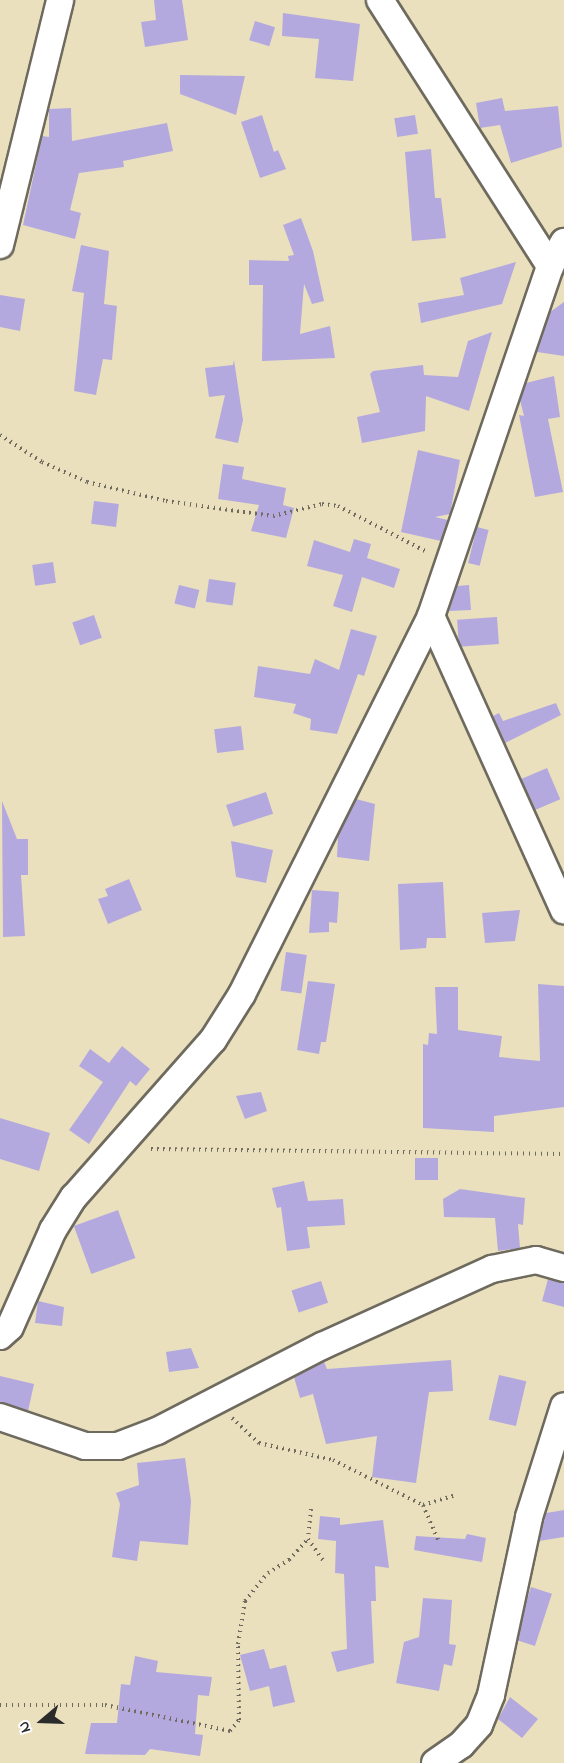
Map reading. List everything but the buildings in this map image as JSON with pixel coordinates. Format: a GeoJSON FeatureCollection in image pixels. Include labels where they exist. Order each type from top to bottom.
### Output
{"type":"FeatureCollection","features":[{"type":"Feature","properties":{"kind":"street"},"geometry":{"type":"LineString","coordinates":[[1,238],[60,0]]}},
{"type":"Feature","properties":{"kind":"street"},"geometry":{"type":"LineString","coordinates":[[380,0],[550,266]]}},
{"type":"Feature","properties":{"kind":"street"},"geometry":{"type":"LineString","coordinates":[[0,1336],[9,1327],[53,1230],[75,1197],[121,1148],[213,1040],[242,994],[431,616],[550,266],[564,242]]}},
{"type":"Feature","properties":{"kind":"street"},"geometry":{"type":"LineString","coordinates":[[431,616],[564,910]]}},
{"type":"Feature","properties":{"kind":"street"},"geometry":{"type":"LineString","coordinates":[[0,1417],[85,1446],[118,1446],[157,1431],[216,1399],[492,1269],[512,1262],[536,1260],[564,1268]]}},
{"type":"Feature","properties":{"kind":"street"},"geometry":{"type":"LineString","coordinates":[[435,1763],[461,1745],[479,1725],[491,1695],[529,1517],[564,1406]]}},
{"type":"Feature","properties":{"kind":"path"},"geometry":{"type":"LineString","coordinates":[[0,435],[42,462],[87,482],[166,501],[273,516],[322,504],[338,506],[448,564]]}},
{"type":"Feature","properties":{"kind":"path"},"geometry":{"type":"LineString","coordinates":[[121,1148],[564,1154]]}},
{"type":"Feature","properties":{"kind":"path"},"geometry":{"type":"LineString","coordinates":[[216,1399],[245,1434],[259,1443],[333,1460],[423,1505],[439,1542]]}},
{"type":"Feature","properties":{"kind":"path"},"geometry":{"type":"LineString","coordinates":[[423,1505],[456,1495]]}},
{"type":"Feature","properties":{"kind":"path"},"geometry":{"type":"LineString","coordinates":[[0,1705],[105,1705],[230,1731],[239,1720],[238,1644],[245,1600],[268,1573],[290,1560],[308,1539],[311,1509]]}},
{"type":"Feature","properties":{"kind":"path"},"geometry":{"type":"LineString","coordinates":[[308,1539],[324,1563]]}}]}
